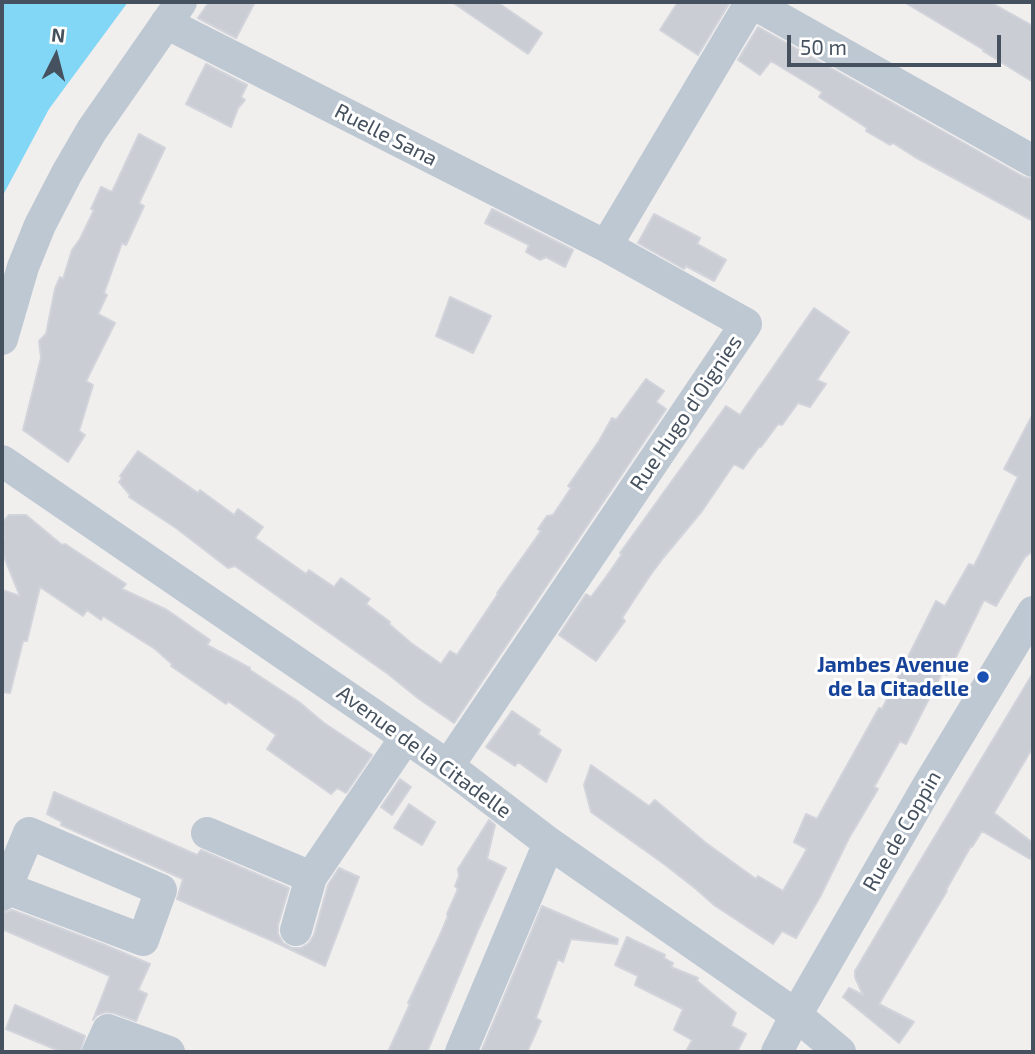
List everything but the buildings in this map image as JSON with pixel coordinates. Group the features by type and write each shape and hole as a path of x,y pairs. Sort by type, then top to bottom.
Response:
{"street":[{"path":"606,246 751,2 1033,161"},
{"path":"2,340 23,267 40,225 67,173 173,13"},
{"name":"Ruelle Sana","path":"173,13 606,246"},
{"name":"Rue Hugo d'Oignies","path":"448,766 746,324 606,246"},
{"name":"Avenue de la Citadelle","path":"2,461 448,766 549,844 796,1015 840,1052"},
{"name":"Rue de Coppin","path":"777,1052 926,789 1033,612"},
{"path":"296,930 312,877 406,737"},
{"path":"29,833 161,890 143,940 4,891 29,833"},
{"path":"208,833 312,877"},
{"path":"461,1052 549,844"},
{"path":"98,1052 108,1030 169,1052"}],"water":[{"path":"2,2 128,2 49,109 2,197"}],"place":[{"name":"Jambes Avenue de la Citadelle","path":"983,677"}]}
